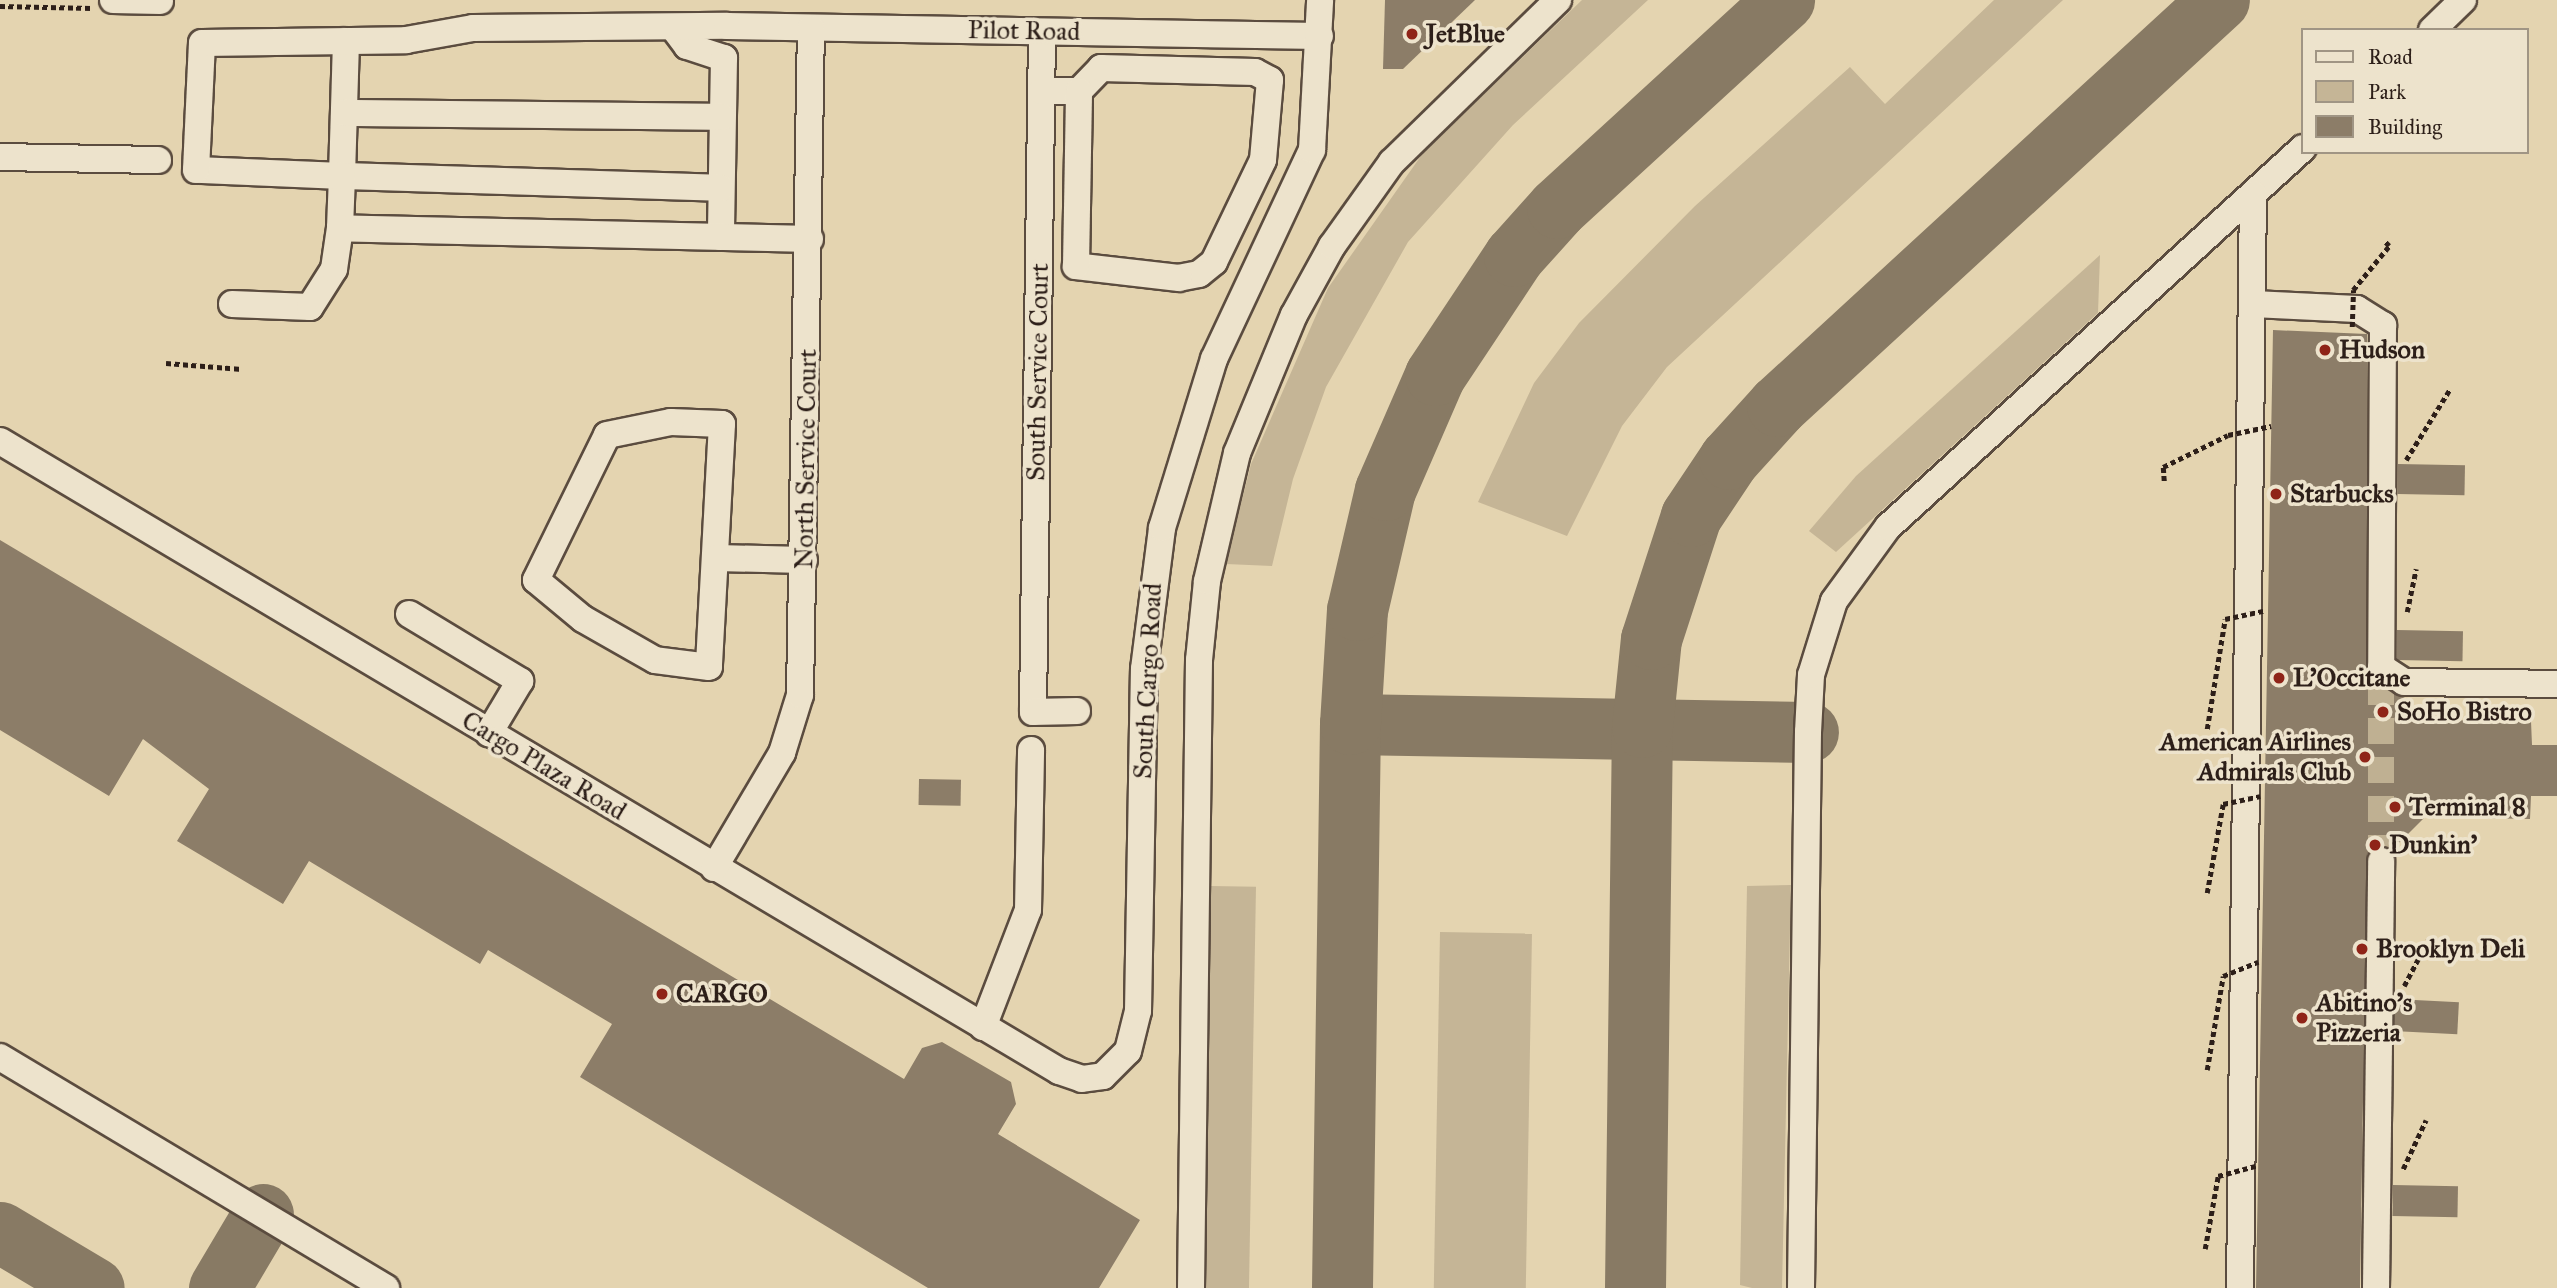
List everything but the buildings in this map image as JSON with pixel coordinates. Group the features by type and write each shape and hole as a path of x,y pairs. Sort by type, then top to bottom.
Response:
{"street":[{"name":"South Cargo Road","path":"1093,1079 1122,1062 1137,1027 1144,658 1162,528 1214,359 1309,159 1320,36 1320,0"},
{"path":"1191,1288 1199,660 1207,581 1237,453 1294,315 1332,246 1392,162 1558,0"},
{"path":"2434,28 2463,0"},
{"path":"110,4 160,1"},
{"name":"Pilot Road","path":"342,176 196,170 202,43 406,40 473,28 675,30 727,26 1320,36"},
{"name":"North Service Court","path":"714,869 782,752 798,709 804,561 811,28"},
{"path":"675,30 687,46 724,58 721,237"},
{"name":"South Service Court","path":"1042,32 1033,712 1077,712"},
{"path":"232,304 310,307 334,269 340,228 345,41"},
{"path":"1042,91 1079,91 1101,68 1255,72 1270,80 1264,160 1214,262 1199,274 1179,278 1076,266 1079,91"},
{"path":"344,113 722,117"},
{"path":"1801,1288 1808,732 1811,675 1824,624 1847,577 1888,527 2302,149"},
{"path":"0,157 158,160"},
{"path":"342,176 721,188"},
{"path":"2240,1288 2253,194"},
{"path":"340,228 810,239"},
{"path":"2253,304 2357,309 2383,325 2381,670 2404,682 2557,684"},
{"path":"671,422 722,424 717,558 709,667 655,660 583,619 536,580 607,435 671,422"},
{"name":"Cargo Plaza Road","path":"0,441 983,1027 1059,1071 1093,1079"},
{"path":"717,558 804,561"},
{"path":"409,614 520,681 489,733"},
{"path":"983,1027 1028,910 1031,750"},
{"path":"2376,1288 2381,861"},
{"path":"0,1058 386,1288"}],"path":[{"path":"0,6 110,4"},
{"path":"2352,327 2353,290 2389,246 2385,242"},
{"path":"166,363 242,369"},
{"path":"2405,464 2451,389"},
{"path":"2164,481 2164,467 2228,435 2271,426"},
{"path":"2405,619 2416,569"},
{"path":"2207,729 2225,620 2263,611"},
{"path":"2207,893 2223,804 2260,796"},
{"path":"2400,992 2428,940"},
{"path":"2207,1070 2223,976 2258,962"},
{"path":"2397,1178 2426,1120"},
{"path":"2204,1249 2218,1176 2256,1166"}],"green space":[{"path":"1582,0 1648,0 1513,125 1408,242 1326,387 1293,479 1272,566 1226,564 1251,464 1328,288 1423,153"},
{"path":"1994,0 2063,0 1667,367 1622,426 1567,536 1478,502 1534,383 1579,323 1695,206 1850,67 1885,104"},
{"path":"2100,255 2098,313 1836,552 1809,531 1856,476"},
{"path":"1791,885 1782,1288 1752,1288 1740,1285 1747,886"},
{"path":"1211,886 1256,887 1249,1288 1204,1288"},
{"path":"1440,932 1532,934 1526,1288 1434,1288"}],"taxiway":[{"path":"1342,1288 1350,724 1357,610 1385,490 1435,375 1514,256 1557,208 1784,0"},
{"path":"1635,1288 1642,727 1651,639 1691,516 1729,459 1777,406 2219,0"},
{"path":"1350,724 1808,732"},
{"path":"219,1288 263,1214"},
{"path":"0,1232 94,1288"}],"tunnel":[{"path":"2381,673 2381,861"}],"place":[{"name":"JetBlue","path":"1412,34"},
{"name":"Hudson","path":"2325,350"},
{"name":"Starbucks","path":"2276,494"},
{"name":"L'Occitane","path":"2279,678"},
{"name":"SoHo Bistro","path":"2383,712"},
{"name":"American Airlines Admirals Club","path":"2365,757"},
{"name":"Terminal 8","path":"2395,807"},
{"name":"Dunkin'","path":"2375,845"},
{"name":"Brooklyn Deli","path":"2362,949"},
{"name":"CARGO","path":"662,994"},
{"name":"Abitino's Pizzeria","path":"2302,1018"}]}
